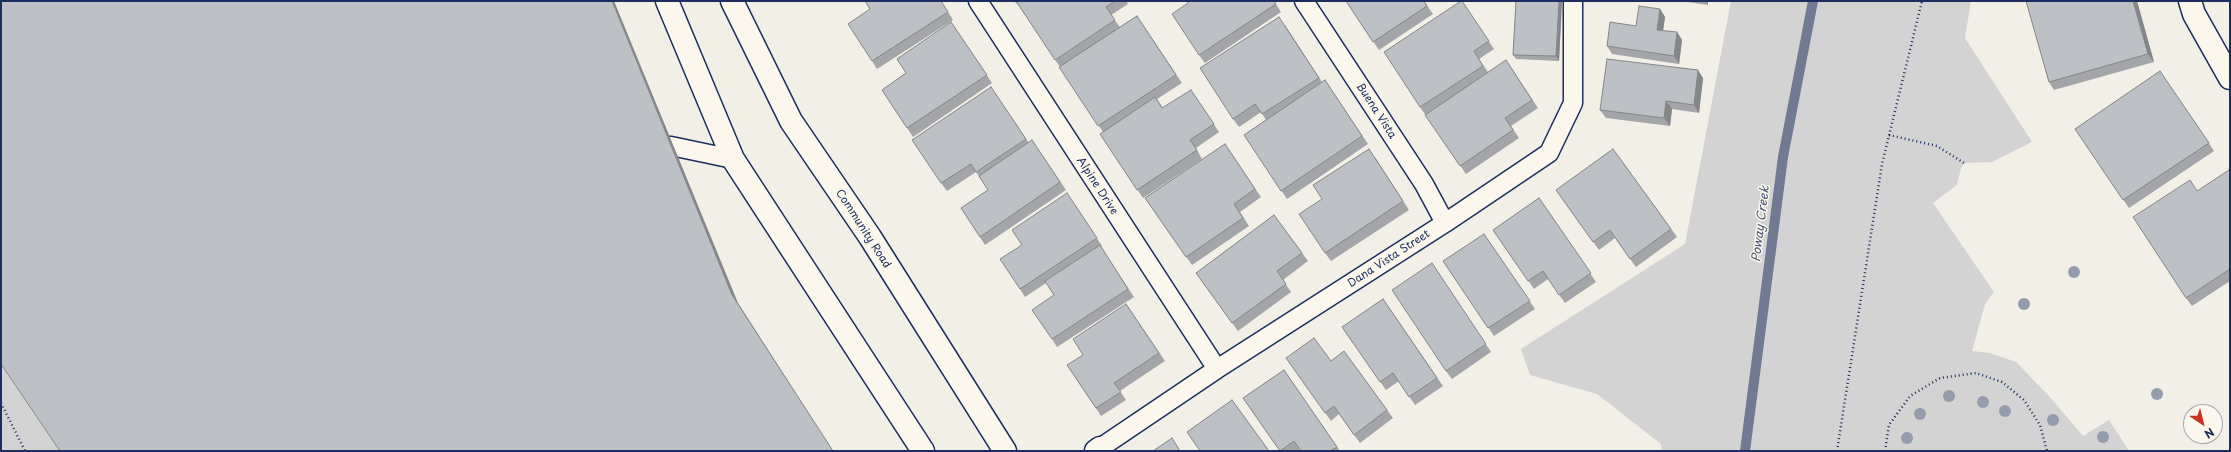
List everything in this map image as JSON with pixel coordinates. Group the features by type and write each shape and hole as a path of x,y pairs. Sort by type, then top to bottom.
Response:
{"main road":[{"path":"666,1 734,159 923,451"},
{"name":"Community Road","path":"732,1 791,122 870,237 1005,451"},
{"path":"2190,1 2194,14 2230,78"}],"lane":[{"name":"Alpine Drive","path":"978,1 1217,369"},
{"name":"Buena Vista","path":"1304,1 1424,184 1445,223"},
{"name":"Dana Vista Street","path":"1098,450 1217,369 1445,223 1549,153 1573,103 1573,1"},
{"path":"634,146 671,146 734,159"}],"path":[{"path":"1837,451 1882,164 1922,1"},
{"path":"1889,135 1937,146 1964,163"},
{"path":"1885,451 1889,425 1910,396 1940,378 1976,373 2002,382 2024,400 2040,425 2047,451"},
{"path":"1,403 25,451"}],"shaded area":[{"path":"1731,1 1971,1 1965,38 2032,142 1992,162 1964,163 1961,168 1957,185 1933,203 1994,292 1985,304 1972,351 1990,353 2016,362 2049,396 2083,436 2109,420 2129,451 1662,451 1661,444 1597,394 1530,375 1521,349 1685,244"},
{"path":"1,364 60,451 1,451"}],"building":[{"path":"1,1 612,1 732,295 833,451 60,451 1,364"},
{"path":"865,1 941,1 948,12 872,61 848,24 870,9"},
{"path":"1016,1 1115,1 1106,7 1115,20 1055,60"},
{"path":"1187,1 1274,1 1276,4 1199,55 1172,14 1188,3"},
{"path":"1346,1 1424,1 1427,6 1373,42"},
{"path":"1461,1 1489,41 1474,51 1483,66 1420,107 1384,52"},
{"path":"1516,1 1559,1 1556,56 1513,55"},
{"path":"2026,1 2133,1 2148,54 2049,82"},
{"path":"1639,6 1660,9 1657,30 1677,32 1674,56 1607,46 1610,22 1636,26"},
{"path":"1137,16 1176,75 1098,126 1059,67"},
{"path":"1279,17 1319,78 1262,114 1255,104 1233,119 1200,68"},
{"path":"951,22 987,75 907,128 882,90 906,73 897,59"},
{"path":"1607,59 1698,70 1694,105 1666,101 1664,118 1600,110"},
{"path":"1506,60 1532,100 1505,118 1513,130 1460,166 1425,115"},
{"path":"2160,71 2209,143 2123,200 2075,129"},
{"path":"1325,80 1362,136 1281,191 1244,135"},
{"path":"991,87 1026,139 976,172 971,164 941,183 912,140"},
{"path":"1191,90 1214,124 1190,140 1197,150 1137,190 1100,134 1155,97 1162,108"},
{"path":"1032,140 1060,182 980,237 961,208 988,190 979,176"},
{"path":"1225,144 1255,189 1234,204 1243,218 1186,257 1145,198"},
{"path":"1369,149 1403,201 1325,253 1299,214 1322,199 1313,185"},
{"path":"1613,149 1671,229 1630,259 1610,230 1593,242 1556,190"},
{"path":"2229,170 2230,269 2186,298 2133,217 2190,180 2197,191"},
{"path":"1067,193 1097,238 1020,289 1000,259 1022,245 1012,230"},
{"path":"1539,198 1591,273 1559,295 1543,271 1528,281 1493,230"},
{"path":"1274,215 1302,253 1277,271 1286,284 1232,323 1196,273"},
{"path":"1484,234 1530,301 1488,328 1443,261"},
{"path":"1100,245 1128,289 1052,339 1032,310 1054,295 1045,281"},
{"path":"1432,263 1486,344 1446,371 1392,290"},
{"path":"1383,299 1437,378 1409,397 1393,373 1380,382 1342,327"},
{"path":"1126,304 1159,353 1114,383 1121,392 1096,408 1067,365 1083,355 1073,339"},
{"path":"1314,338 1331,361 1344,351 1387,410 1354,435 1334,406 1325,413 1286,358"},
{"path":"1284,370 1337,447 1330,451 1301,451 1294,441 1280,451 1243,398"},
{"path":"1232,400 1269,451 1200,451 1187,432"},
{"path":"1172,438 1180,451 1153,451"}],"waterway":[{"name":"Poway Creek","path":"1745,451 1783,157 1813,1"}]}
